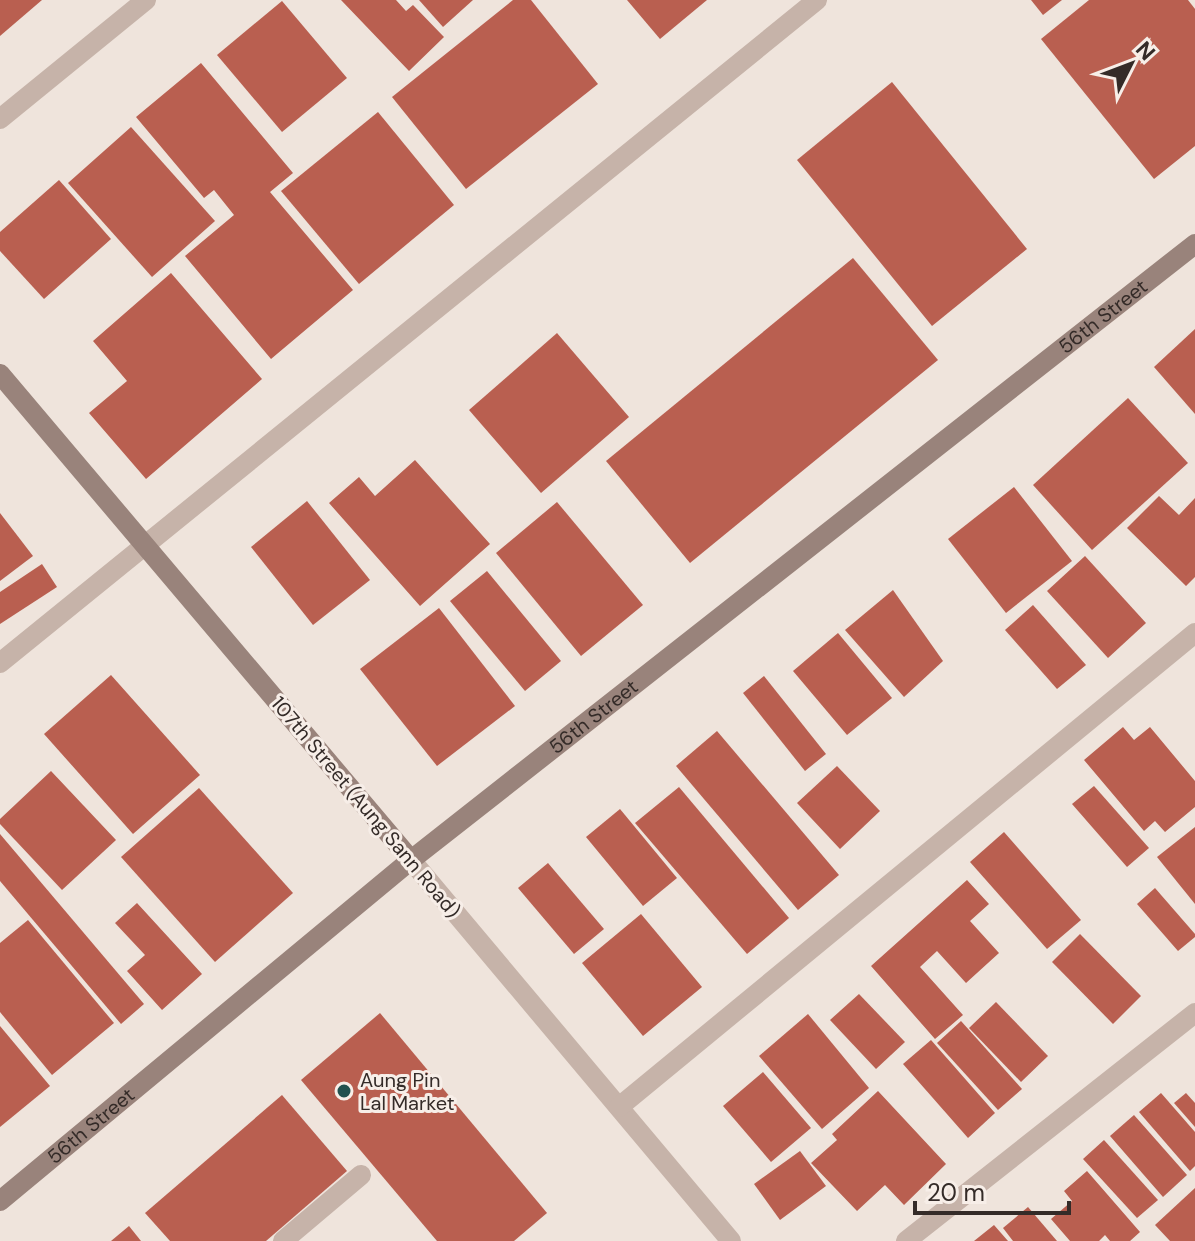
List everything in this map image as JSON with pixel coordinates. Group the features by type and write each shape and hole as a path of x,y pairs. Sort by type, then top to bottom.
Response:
{"street":[{"path":"0,119 146,0"},
{"path":"0,663 817,0"},
{"name":"56th Street","path":"0,1201 411,860 1195,244"},
{"name":"107th Street (Aung Sann Road)","path":"0,374 731,1241"},
{"path":"619,1107 1195,633"},
{"path":"906,1241 1195,1013"},
{"path":"283,1241 361,1175"}],"building":[{"path":"0,0 42,0 0,36"},
{"path":"341,0 396,0 406,11 413,5 444,37 409,71"},
{"path":"419,0 473,0 443,27"},
{"path":"513,0 531,0 598,84 466,189 392,97"},
{"path":"627,0 707,0 660,39"},
{"path":"1031,0 1062,0 1043,15"},
{"path":"1089,0 1188,0 1195,9 1195,146 1154,179 1041,39"},
{"path":"282,1 347,78 282,132 217,55"},
{"path":"201,63 293,173 270,192 353,290 271,359 185,256 234,215 214,190 204,198 136,117"},
{"path":"892,82 1027,249 932,326 797,160"},
{"path":"378,112 454,205 359,284 281,191"},
{"path":"131,127 215,221 152,277 68,183"},
{"path":"59,180 111,239 44,299 0,251 0,232"},
{"path":"853,258 938,360 690,563 606,461"},
{"path":"171,273 262,379 146,479 89,413 127,381 93,341"},
{"path":"1195,329 1195,414 1154,367"},
{"path":"557,333 629,417 541,493 469,410"},
{"path":"1128,398 1188,463 1092,550 1033,485"},
{"path":"415,460 490,544 420,606 329,503 359,477 375,496"},
{"path":"1014,487 1072,561 1006,613 948,539"},
{"path":"1159,496 1179,515 1195,498 1195,577 1186,586 1127,528"},
{"path":"307,501 370,580 313,625 251,547"},
{"path":"557,502 643,605 581,656 496,553"},
{"path":"0,513 33,556 0,581"},
{"path":"1085,556 1146,623 1108,658 1047,591"},
{"path":"42,564 57,587 0,624 0,592"},
{"path":"487,571 561,661 525,691 450,601"},
{"path":"893,590 943,661 904,697 845,630"},
{"path":"1033,605 1086,665 1057,689 1005,630"},
{"path":"439,608 515,706 437,766 360,669"},
{"path":"838,633 892,698 847,735 793,671"},
{"path":"111,675 200,775 133,834 44,734"},
{"path":"764,676 826,754 805,771 743,693"},
{"path":"1123,727 1134,740 1150,727 1195,781 1195,807 1165,832 1155,821 1144,831 1084,760"},
{"path":"717,731 839,875 798,910 676,766"},
{"path":"837,766 880,811 840,849 797,803"},
{"path":"51,771 116,840 62,890 0,824 0,819"},
{"path":"1094,786 1149,848 1127,867 1072,804"},
{"path":"679,787 789,918 747,954 635,823"},
{"path":"199,788 293,893 215,962 121,857"},
{"path":"620,809 677,878 643,906 586,837"},
{"path":"1195,827 1195,904 1157,857"},
{"path":"1004,832 1081,920 1047,949 970,862"},
{"path":"0,834 144,1004 121,1024 0,881"},
{"path":"548,863 604,929 574,954 518,888"},
{"path":"967,880 989,904 970,921 999,953 966,983 937,951 920,967 963,1015 935,1039 871,966"},
{"path":"1155,888 1195,934 1178,951 1137,904"},
{"path":"137,903 202,974 162,1010 127,971 145,955 115,923"},
{"path":"641,914 702,987 643,1036 582,963"},
{"path":"28,920 114,1023 52,1075 0,1012 0,943"},
{"path":"1080,934 1141,996 1113,1024 1052,962"},
{"path":"859,994 905,1042 876,1069 830,1020"},
{"path":"996,1002 1048,1056 1021,1082 969,1028"},
{"path":"380,1013 547,1213 514,1241 437,1241 301,1080"},
{"path":"808,1014 869,1088 822,1129 759,1056"},
{"path":"961,1021 1022,1089 998,1110 937,1043"},
{"path":"0,1026 50,1086 0,1127"},
{"path":"931,1040 995,1113 968,1138 903,1064"},
{"path":"763,1072 811,1128 771,1162 723,1106"},
{"path":"878,1091 946,1164 904,1205 885,1185 857,1211 811,1163 837,1140 832,1134"},
{"path":"1161,1093 1195,1132 1195,1166 1190,1171 1139,1112"},
{"path":"1186,1093 1195,1103 1195,1127 1174,1103"},
{"path":"282,1095 347,1171 266,1241 170,1241 145,1213"},
{"path":"1134,1115 1187,1175 1163,1197 1110,1136"},
{"path":"1104,1140 1158,1200 1137,1218 1083,1159"},
{"path":"800,1151 826,1186 780,1220 754,1184"},
{"path":"1087,1171 1140,1232 1130,1241 1110,1241 1105,1235 1099,1241 1070,1241 1051,1219 1072,1201 1064,1191"},
{"path":"1195,1188 1195,1241 1170,1241 1155,1225"},
{"path":"1028,1207 1057,1241 1013,1241 1003,1228"},
{"path":"994,1225 1008,1241 974,1241"},
{"path":"129,1226 141,1241 111,1241"}],"place":[{"name":"Aung Pin Lal Market","path":"344,1091"}]}
